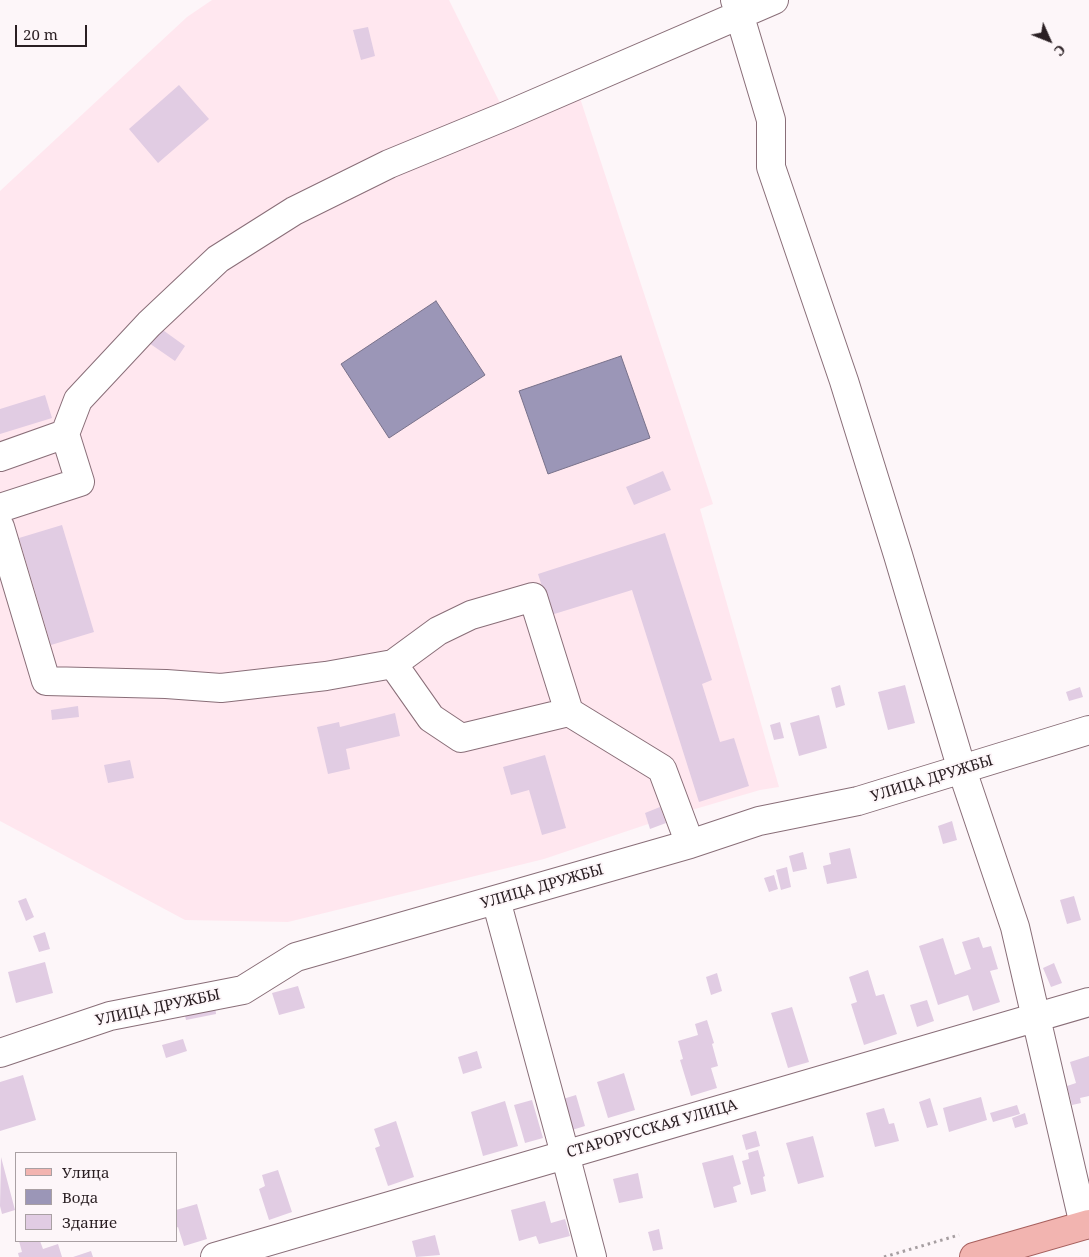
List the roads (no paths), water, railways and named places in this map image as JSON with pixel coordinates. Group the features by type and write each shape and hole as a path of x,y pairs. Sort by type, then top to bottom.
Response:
{"main road":[{"path":"974,1257 1087,1224"}],"street":[{"path":"0,508 80,482 65,434 78,400 149,324 218,259 294,211 389,164 508,115 737,7 774,0"},
{"path":"737,7 771,120 771,167 844,381 962,770 1016,927 1087,1224"},
{"path":"0,457 65,434"},
{"path":"0,527 46,680 221,688 326,676 393,664 438,631 471,615 533,598 569,712 662,769 690,844"},
{"path":"393,664 431,718 462,738 569,712"},
{"name":"УЛИЦА ДРУЖБЫ","path":"0,1053 110,1016 243,990 296,957 690,844 759,821 858,801 1089,730"},
{"path":"496,900 566,1154 592,1257"},
{"name":"СТАРОРУССКАЯ УЛИЦА","path":"215,1257 1089,1002"}],"water":[{"path":"436,301 485,375 389,438 341,364"},
{"path":"621,356 650,438 548,474 519,391"}]}
